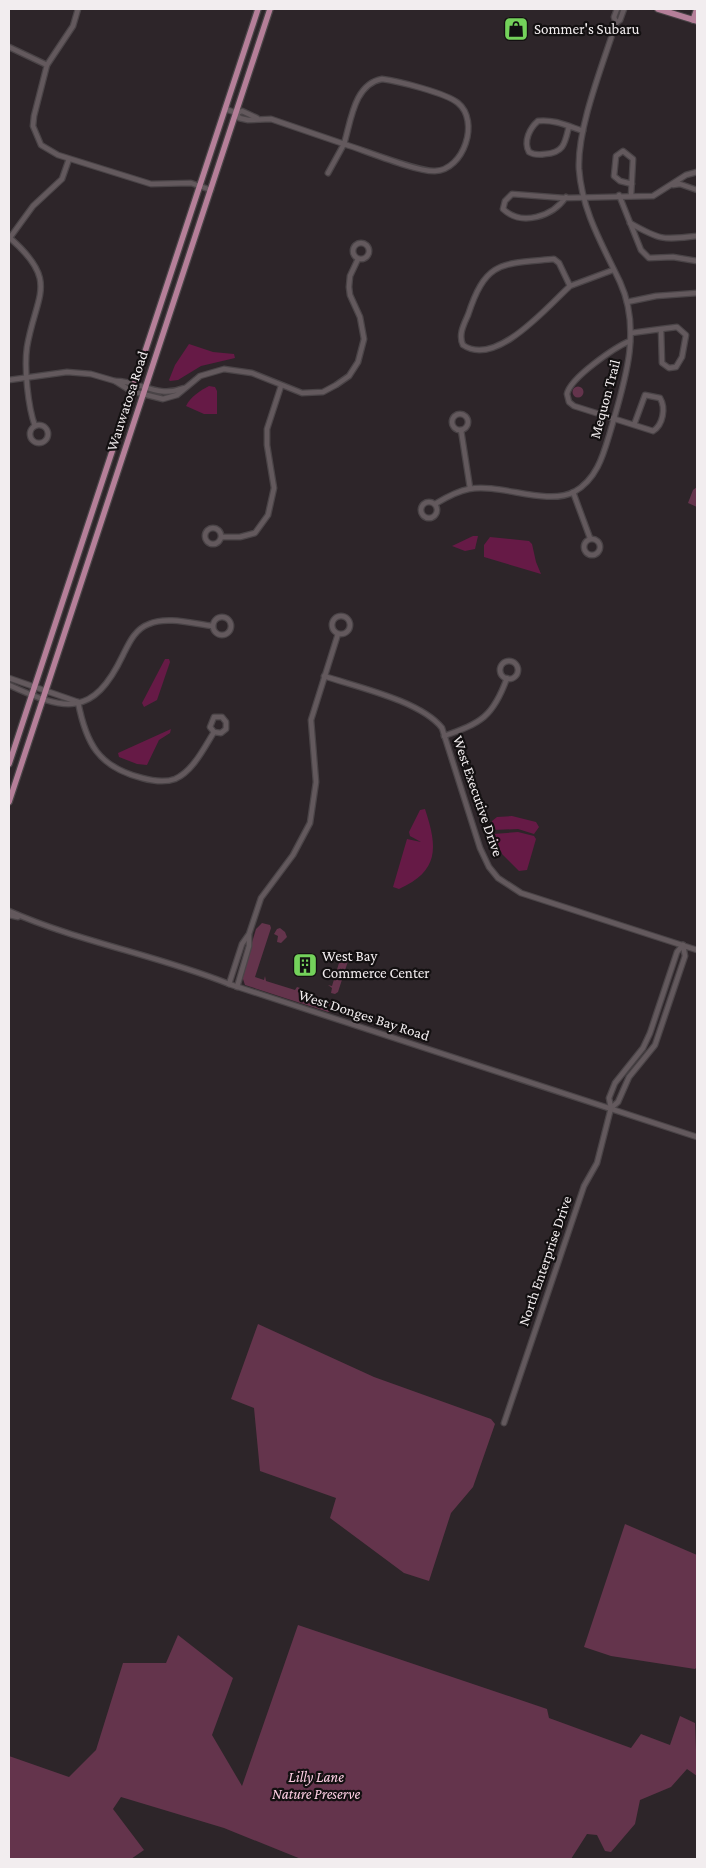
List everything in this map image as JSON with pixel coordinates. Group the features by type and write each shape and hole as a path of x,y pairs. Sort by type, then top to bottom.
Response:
{"main road":[{"name":"Wauwatosa Road","path":"9,764 258,9"},
{"name":"Wauwatosa Road","path":"9,802 270,9"},
{"path":"658,9 695,20 697,9"}],"street":[{"path":"78,9 73,26 48,65 34,116 33,126 41,145 50,152 152,184 191,183 211,190"},
{"name":"Mequon Trail","path":"573,492 590,479 597,470 627,375 631,333 627,302 592,227 583,196 579,155 583,131 616,23 617,9"},
{"name":"Mequon Trail","path":"616,23 620,20 624,9"},
{"path":"9,47 48,65"},
{"path":"226,109 237,113 240,118 248,120 257,118 271,119 344,144 424,170 444,170 457,160 468,131 466,113 458,103 447,97 394,80 382,79 372,81 360,94 344,144 328,173"},
{"path":"568,126 563,148 560,151 542,155 529,152 527,148 529,133 538,121 547,120 568,126 583,131"},
{"path":"631,196 632,184 634,159 623,151 616,156 614,176 620,181 632,184"},
{"path":"35,426 31,414 26,350 42,292 40,278 35,267 22,248 9,238 33,206 62,179 68,158"},
{"path":"566,197 558,209 527,218 515,216 503,209 505,202 512,194 566,197 653,196 686,175 697,172"},
{"path":"672,185 680,184 697,190"},
{"path":"619,196 641,250 649,258 673,257 697,260"},
{"path":"630,223 645,232 666,240 697,236"},
{"path":"115,381 132,391 168,398 177,395 184,388 206,374 232,369 257,374 281,386 302,393 323,392 349,376 358,362 364,339 348,287 350,276 358,258"},
{"path":"570,286 559,263 554,259 502,266 487,275 476,290 461,334 462,345 476,349 490,348 508,342 570,286 613,270"},
{"path":"627,302 656,296 697,294"},
{"path":"631,333 661,329 677,327 686,335 682,357 676,367 669,368 662,363 661,329"},
{"path":"630,341 617,346 572,384 567,394 574,406 653,431 657,429 664,407 660,398 645,395 634,424"},
{"path":"9,380 67,372 91,374 163,393 184,388"},
{"path":"222,537 240,537 255,533 268,515 274,488 267,445 267,429 281,386"},
{"path":"35,426 41,426 48,431 48,437 44,442 36,443 32,439 31,431 35,426"},
{"path":"461,430 470,488"},
{"path":"435,504 470,488 551,496 573,492 590,538"},
{"path":"336,617 345,617 350,624 349,630 338,634 332,628 332,622 336,617"},
{"path":"9,685 43,699 64,705 78,702 94,696 106,686 129,642 144,626 159,621 169,621 213,626"},
{"path":"229,984 242,944 249,934 261,898 303,840 312,815 316,782 311,720 338,634"},
{"path":"506,662 512,662 516,665 518,671 515,676 506,678 501,673 500,668 506,662"},
{"name":"West Executive Drive","path":"324,676 421,709 435,719 444,736 480,848 489,867 498,878 521,893 697,950"},
{"path":"9,678 78,702"},
{"path":"444,736 476,724 492,710 501,694 506,678"},
{"path":"78,702 86,735 92,747 101,758 121,772 150,781 163,782 176,778 185,772 192,766 214,732"},
{"name":"West Donges Bay Road","path":"9,910 22,917"},
{"name":"West Donges Bay Road","path":"9,915 22,917 206,975 236,987 697,1137"},
{"path":"236,987 250,946 249,934"},
{"name":"North Enterprise Drive","path":"504,1423 584,1186 597,1163 611,1108 609,1098 615,1084 643,1048 677,952 683,945"},
{"name":"North Enterprise Drive","path":"611,1108 618,1102 629,1077 655,1045 685,956 683,945"}],"green space":[{"path":"578,386 584,392 578,398 572,392"},
{"path":"697,487 697,507 688,503 693,490"},
{"path":"262,923 270,925 271,928 255,977 264,980 265,976 266,981 295,990 297,987 300,988 299,991 331,1002 334,1000 331,1011 328,1012 245,985 242,976 256,929"},
{"path":"280,928 287,937 281,943 277,942 278,936 274,934"},
{"path":"346,953 349,958 338,992 335,994 331,993 332,988 328,985 332,986 339,963 343,961 343,955"},
{"path":"258,1324 374,1377 491,1419 495,1424 473,1487 451,1513 429,1581 404,1573 330,1518 336,1498 260,1471 254,1408 231,1399"},
{"path":"625,1524 697,1555 697,1667 695,1669 611,1656 584,1647"},
{"name":"Lilly Lane Nature Preserve","path":"298,1625 547,1709 549,1718 631,1748 641,1734 670,1745 680,1716 695,1723 697,1776 687,1769 671,1787 640,1800 635,1824 611,1852 605,1851 597,1835 587,1834 571,1859 301,1859 224,1828 121,1797 113,1809 144,1850 131,1859 9,1859 9,1756 69,1777 96,1750 123,1663 166,1663 178,1635 233,1678 212,1735 242,1786"}],"shaded area":[{"path":"189,344 213,352 234,354 235,358 201,366 178,380 170,381 175,365"},
{"path":"209,386 215,387 217,391 217,414 204,414 186,406 193,397"},
{"path":"473,536 478,536 475,549 465,551 452,546"},
{"path":"490,537 529,541 532,544 541,574 484,557 484,545"},
{"path":"165,659 169,659 170,662 157,700 144,707 142,703"},
{"path":"171,729 170,733 159,740 147,765 137,764 119,757 118,753"},
{"path":"425,809 432,835 432,857 422,874 412,882 399,889 393,887 407,839 421,842 410,836 409,832 420,810"},
{"path":"512,816 536,822 539,827 534,834 518,829 493,830 492,821 497,817"},
{"path":"518,832 534,836 536,839 527,870 519,871 502,854 493,834"}],"place":[{"name":"Sommer's Subaru","path":"516,29"},
{"name":"West Bay Commerce Center","path":"305,965"}]}
